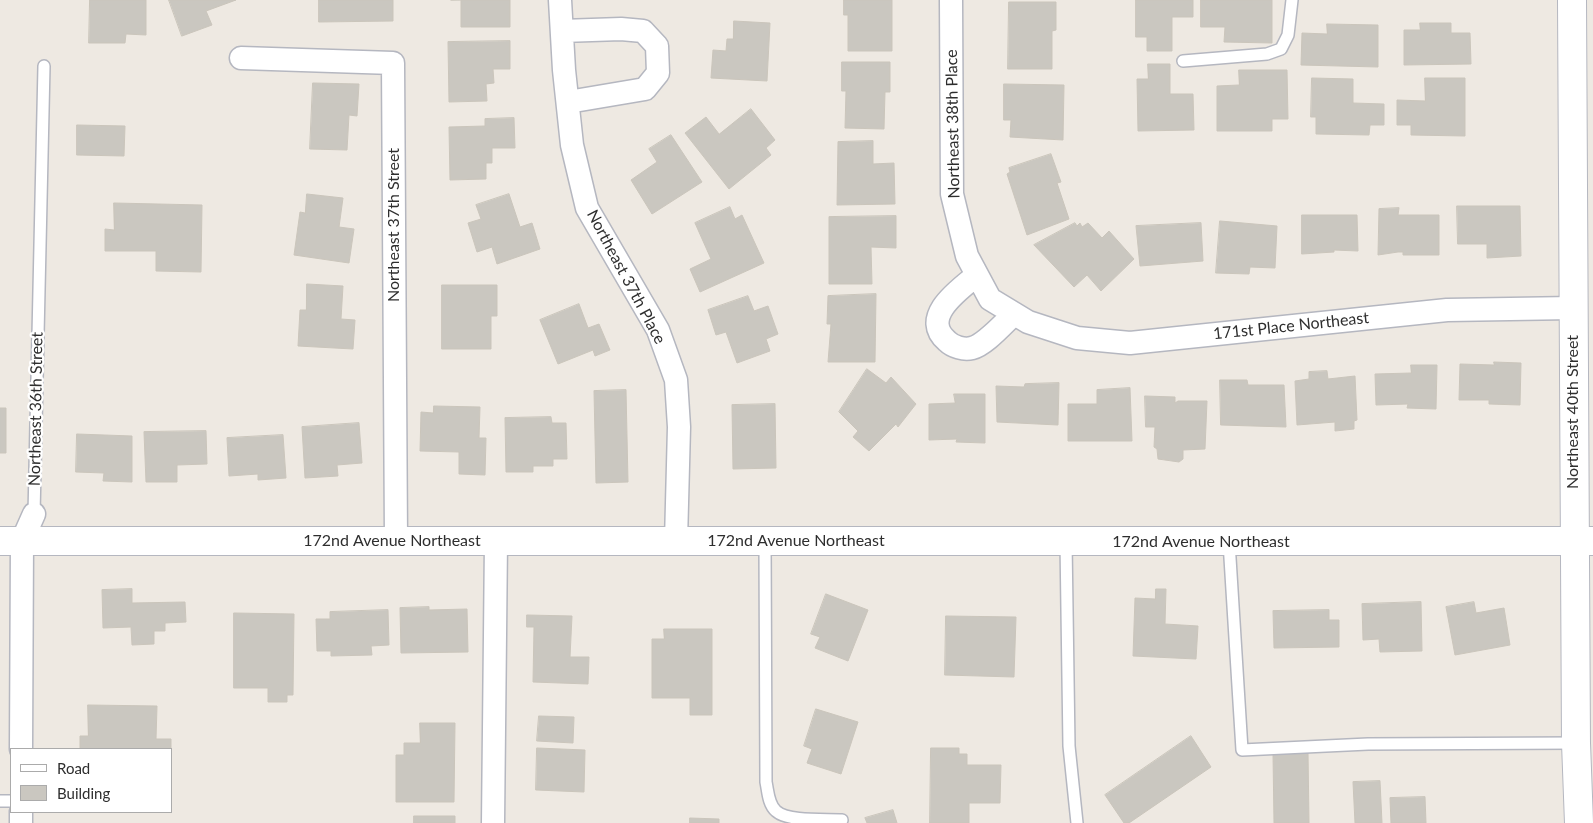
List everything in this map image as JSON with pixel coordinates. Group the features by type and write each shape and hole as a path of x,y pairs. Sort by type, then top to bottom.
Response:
{"street":[{"name":"Northeast 37th Place","path":"560,0 572,145 587,208 658,330 676,380 679,428 676,541"},
{"name":"Northeast 38th Place","path":"952,0 952,194 967,256 990,299"},
{"name":"Northeast 40th Street","path":"1572,0 1573,308 1584,541 1576,743 1579,823"},
{"path":"562,30 622,29 643,31 657,46 658,73 645,89 568,102"},
{"name":"Northeast 37th Street","path":"241,58 393,63 396,540"},
{"path":"977,275 943,304 939,312 939,330 946,340 956,347 972,348 980,345 1014,314"},
{"name":"171st Place Northeast","path":"990,299 1028,322 1077,338 1130,343 1446,310 1573,308"},
{"name":"Northeast 36th Street","path":"22,748 11,541 34,514"},
{"name":"172nd Avenue Northeast","path":"11,541 1584,541"},
{"path":"493,823 496,541"}],"lane":[{"path":"1183,61 1267,54 1281,49 1288,35 1292,0"},
{"name":"Northeast 36th Street","path":"34,514 44,66"},
{"path":"765,541 766,782 769,800 776,811 789,817 842,820"},
{"path":"1066,542 1069,746 1077,823"},
{"path":"1229,542 1242,750 1368,744 1576,743"}],"building":[{"path":"90,0 146,0 146,35 126,34 125,43 89,43"},
{"path":"169,0 236,0 206,11 212,25 182,36"},
{"path":"319,0 393,0 393,21 319,22"},
{"path":"461,0 510,0 510,27 461,27"},
{"path":"844,0 892,0 892,51 848,51 848,15 844,15"},
{"path":"1136,0 1193,0 1193,17 1172,17 1172,51 1147,51 1147,37 1136,37"},
{"path":"1201,0 1272,0 1272,43 1224,42 1225,27 1201,27"},
{"path":"1009,2 1056,2 1056,30 1052,31 1052,69 1008,69"},
{"path":"734,21 770,23 767,81 711,78 713,50 726,51 727,39 733,39"},
{"path":"1420,23 1451,23 1451,33 1470,33 1471,64 1404,65 1404,30 1420,30"},
{"path":"1327,24 1378,25 1378,67 1301,65 1302,33 1327,34"},
{"path":"510,41 510,69 493,69 494,83 486,84 487,101 449,102 448,42"},
{"path":"842,62 890,62 890,92 885,92 884,129 845,128 846,91 842,91"},
{"path":"1148,64 1170,64 1170,94 1193,94 1194,130 1138,131 1137,79 1148,79"},
{"path":"1239,70 1287,70 1288,119 1272,119 1272,131 1217,131 1217,86 1239,85"},
{"path":"1312,78 1353,79 1353,103 1384,104 1384,125 1370,125 1369,135 1316,134 1316,117 1311,117"},
{"path":"1425,78 1465,78 1465,136 1411,135 1411,125 1397,125 1397,100 1425,101"},
{"path":"313,83 359,84 357,116 349,115 347,150 310,149"},
{"path":"1004,84 1064,85 1063,140 1010,137 1011,120 1004,120"},
{"path":"751,109 775,140 766,148 771,155 729,189 685,133 706,117 719,134"},
{"path":"514,118 515,148 492,148 492,163 486,163 486,179 450,180 449,127 485,126 485,119"},
{"path":"77,125 125,126 124,156 77,155"},
{"path":"671,135 702,182 652,214 631,180 657,162 649,149"},
{"path":"873,141 873,164 894,163 895,204 837,205 838,142"},
{"path":"1051,154 1061,182 1057,183 1069,219 1027,235 1007,174 1010,172 1009,168"},
{"path":"307,194 343,198 339,227 354,229 349,263 294,255 300,212 305,213"},
{"path":"509,194 520,227 532,223 540,249 497,264 492,247 477,252 468,223 481,219 476,205"},
{"path":"114,203 202,205 201,272 156,271 156,251 105,251 105,229 114,230"},
{"path":"1457,206 1520,206 1521,256 1487,258 1487,244 1458,244"},
{"path":"730,207 735,219 742,215 764,263 700,292 690,269 711,259 695,223"},
{"path":"1399,208 1398,215 1439,215 1439,255 1403,255 1403,252 1398,252 1378,255 1379,209"},
{"path":"1302,215 1357,215 1358,251 1334,250 1334,252 1302,254"},
{"path":"896,216 896,248 871,247 872,284 829,284 829,217"},
{"path":"1220,221 1277,226 1275,268 1250,267 1249,274 1216,273"},
{"path":"1075,223 1077,226 1080,223 1082,227 1088,223 1102,238 1109,231 1134,259 1101,291 1087,275 1074,287 1034,245"},
{"path":"1201,223 1203,261 1140,266 1136,226"},
{"path":"307,284 343,286 341,319 355,320 353,349 298,346 300,310 306,310"},
{"path":"442,285 497,285 497,316 491,316 491,349 442,349"},
{"path":"876,294 875,362 828,362 831,324 827,324 828,296"},
{"path":"748,296 754,311 768,306 778,334 766,339 770,351 737,363 726,332 716,335 708,310"},
{"path":"579,304 588,328 599,324 610,350 595,356 593,350 558,364 540,320"},
{"path":"1494,362 1521,363 1520,405 1489,404 1489,400 1459,400 1460,364 1494,365"},
{"path":"1411,365 1437,365 1436,409 1407,408 1408,404 1376,405 1375,374 1411,373"},
{"path":"867,369 886,383 891,377 916,404 898,427 896,424 869,451 853,437 858,431 839,412"},
{"path":"1327,371 1328,379 1355,376 1357,420 1354,421 1354,429 1335,431 1335,422 1297,425 1295,381 1309,379 1309,372"},
{"path":"1220,380 1247,380 1248,385 1284,385 1286,427 1221,425"},
{"path":"1059,383 1058,425 997,422 996,386 1024,387 1025,384"},
{"path":"1130,388 1132,441 1068,441 1068,404 1097,404 1097,390"},
{"path":"626,390 628,482 596,483 594,391"},
{"path":"954,394 985,394 985,443 956,442 957,439 929,440 929,404 955,403"},
{"path":"1145,396 1175,397 1175,403 1178,401 1207,401 1205,449 1183,450 1183,459 1179,462 1158,459 1157,449 1154,447 1155,427 1146,427"},
{"path":"775,404 776,468 733,469 732,405"},
{"path":"434,406 480,407 479,438 486,438 485,475 459,474 459,452 420,451 421,412 433,413"},
{"path":"0,408 6,408 6,453 0,453"},
{"path":"551,417 552,423 566,423 567,459 553,459 553,466 533,466 533,472 506,472 505,418"},
{"path":"359,423 362,463 337,465 338,476 305,478 302,427"},
{"path":"206,431 207,464 177,465 177,482 146,482 144,432"},
{"path":"77,434 132,436 132,482 103,481 104,473 76,472"},
{"path":"283,435 286,478 258,480 258,474 229,476 227,438"},
{"path":"132,589 132,603 185,602 186,622 165,623 165,631 154,631 154,644 132,645 131,627 103,628 102,590"},
{"path":"1156,589 1166,589 1165,624 1198,626 1196,659 1133,656 1135,598 1155,599"},
{"path":"826,594 868,610 848,661 815,648 820,637 811,634"},
{"path":"1421,602 1422,651 1380,652 1379,639 1363,640 1362,604"},
{"path":"1474,602 1476,613 1504,608 1510,645 1455,655 1446,607"},
{"path":"429,607 429,610 467,609 468,652 401,653 400,608"},
{"path":"388,610 389,645 371,646 372,655 331,656 331,651 317,651 316,619 330,619 330,612"},
{"path":"1329,610 1329,620 1339,620 1339,647 1274,648 1273,611"},
{"path":"234,613 294,614 293,695 287,695 287,702 268,702 268,688 234,688"},
{"path":"527,615 572,616 570,657 589,657 588,684 533,682 534,627 527,627"},
{"path":"946,616 1016,617 1014,677 945,675"},
{"path":"664,629 712,629 712,715 690,715 690,698 652,698 652,639 664,639"},
{"path":"88,705 157,706 156,739 171,739 171,748 80,748 80,736 88,736"},
{"path":"816,709 858,722 841,774 807,763 812,749 804,746"},
{"path":"539,716 574,717 573,743 537,741"},
{"path":"420,723 455,723 454,802 396,802 396,755 404,755 404,743 420,743"},
{"path":"1191,736 1211,767 1129,823 1124,823 1105,795"},
{"path":"537,748 585,750 584,792 536,790"},
{"path":"931,748 959,748 959,754 967,754 967,765 1001,765 1000,803 969,803 969,823 930,823"},
{"path":"1308,752 1309,823 1274,823 1273,753"},
{"path":"1380,781 1382,823 1355,823 1353,782"},
{"path":"1425,797 1426,823 1391,823 1390,798"},
{"path":"893,810 897,823 867,823 865,818"},
{"path":"414,816 455,816 455,823 414,823"},
{"path":"690,818 719,819 719,823 690,823"}]}
